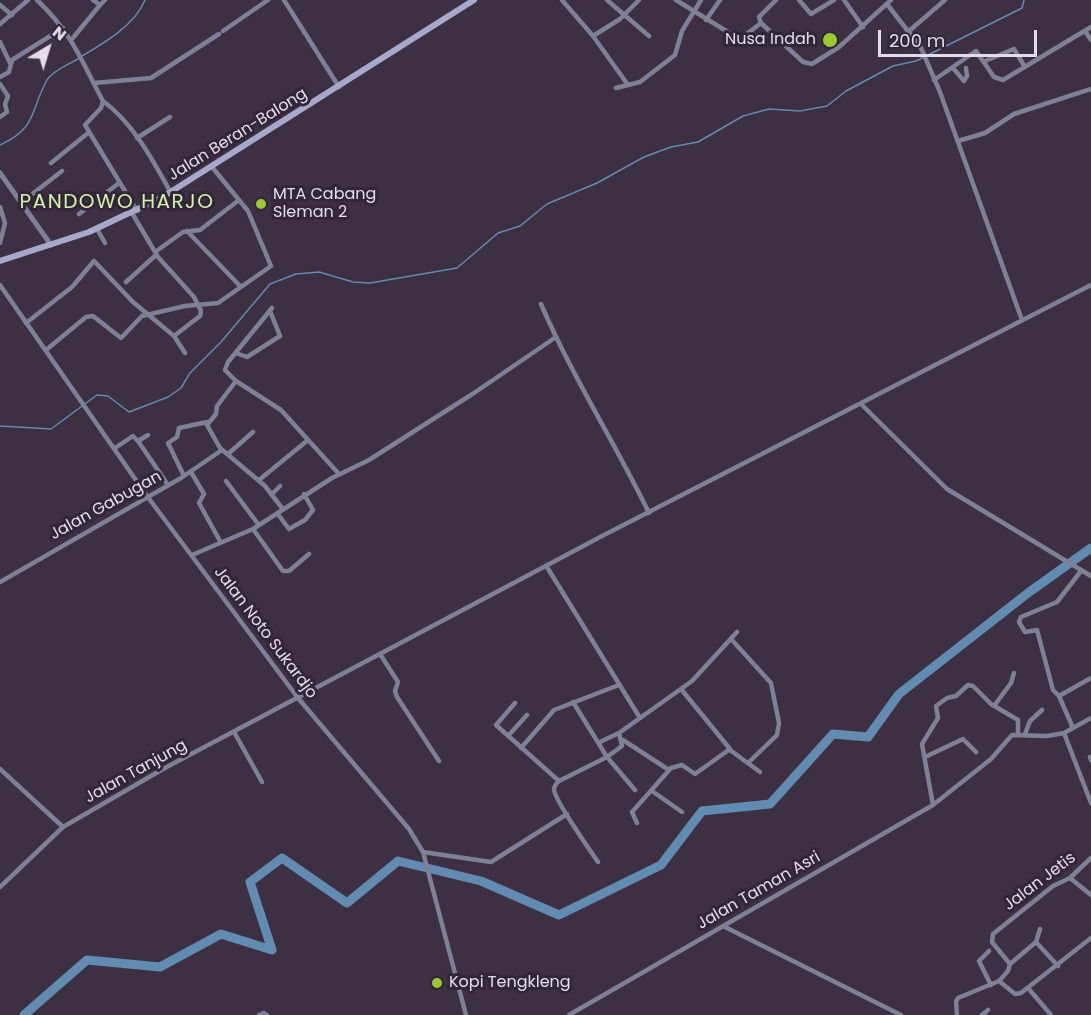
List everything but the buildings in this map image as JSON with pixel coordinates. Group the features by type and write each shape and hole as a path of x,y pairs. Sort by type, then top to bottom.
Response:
{"main road":[{"name":"Jalan Beran-Balong","path":"0,261 97,229 171,193 474,0"}],"street":[{"path":"0,24 28,0"},
{"path":"37,0 72,39 103,101 119,114 171,193"},
{"path":"93,0 100,5"},
{"path":"72,39 105,0"},
{"path":"94,83 151,78 268,0"},
{"path":"284,0 339,87"},
{"path":"562,0 593,36 628,85"},
{"path":"607,0 649,36"},
{"path":"593,36 624,15 639,0"},
{"path":"676,0 692,12 736,37 744,36 761,23"},
{"path":"616,88 640,81 675,55 681,33 701,0"},
{"path":"706,20 720,0"},
{"path":"776,0 759,17 761,23 803,62 812,64 863,27 889,2 921,48 958,141 1022,320"},
{"path":"799,0 811,14 834,0"},
{"path":"844,0 863,27"},
{"path":"909,31 945,0"},
{"path":"0,5 12,15"},
{"path":"934,80 974,51 985,62 994,77 1000,80 1091,27"},
{"path":"10,63 63,28"},
{"path":"1085,31 1091,40"},
{"path":"0,42 10,63 9,72 0,77"},
{"path":"985,62 1014,49 1025,67"},
{"path":"953,68 964,81 967,76 966,68"},
{"path":"0,84 8,96 5,104 7,112 0,117"},
{"path":"958,141 986,133 1014,114 1091,89"},
{"path":"103,101 101,108 86,121 88,133 119,183 156,253 200,306 200,316 174,336"},
{"path":"136,138 170,117"},
{"path":"51,163 88,133"},
{"path":"46,350 86,317 93,316 121,338 140,318 185,306 218,303 255,275 269,268 272,263 253,219 212,167"},
{"path":"22,202 62,171"},
{"path":"0,173 51,245"},
{"path":"78,214 119,183"},
{"path":"126,282 156,253 187,231 200,230 239,200"},
{"path":"0,207 5,223 0,243"},
{"path":"97,229 105,243"},
{"path":"187,231 241,287"},
{"path":"26,323 72,287 94,261 147,315 174,336 185,353"},
{"name":"Jalan Noto Sukardjo","path":"0,285 90,410 147,496 298,698 409,829 423,852 466,1015"},
{"name":"Jalan Tanjung","path":"0,887 63,827 163,769 649,513 1091,285"},
{"path":"541,304 556,337 615,443 649,513"},
{"path":"236,353 247,357 280,336 271,310 224,367 227,374 236,381 281,411 339,474"},
{"path":"192,555 220,541 253,529 304,494 369,460 556,337"},
{"path":"184,476 168,443 177,437 179,428 207,422 215,415 215,409 236,381"},
{"path":"861,404 947,489 1091,576"},
{"path":"207,422 222,450 259,480 282,508"},
{"path":"228,454 253,432"},
{"path":"138,441 148,435"},
{"path":"115,448 133,436 168,485"},
{"path":"259,480 309,440"},
{"name":"Jalan Gabugan","path":"0,582 191,472 222,450"},
{"path":"191,472 204,494 199,503 220,541"},
{"path":"226,482 258,524"},
{"path":"272,494 280,486"},
{"path":"278,513 289,529 305,520 313,510 304,494"},
{"path":"253,529 284,571 288,571 309,554"},
{"path":"547,567 640,718"},
{"path":"1073,728 1048,676 1037,630 1025,632 1019,620 1058,602 1081,571"},
{"path":"600,742 619,733 681,689 706,668 737,632"},
{"path":"730,639 771,683 779,723 777,735 748,764"},
{"path":"380,654 398,682 395,691 397,697 439,761"},
{"path":"994,706 1011,683 1014,673"},
{"path":"1059,696 1091,678"},
{"path":"521,748 549,714 573,702 598,695 619,685"},
{"path":"933,805 922,741 938,718 936,706 939,702 956,696 970,685 994,706 1018,720 1018,734 1040,736 1064,733 1091,719"},
{"path":"681,689 730,750 760,772"},
{"path":"573,702 600,742 607,757 635,790"},
{"path":"515,703 495,724 559,781"},
{"path":"1025,734 1030,721 1042,710"},
{"path":"508,736 527,715"},
{"path":"234,732 262,782"},
{"path":"619,733 623,740 669,770"},
{"path":"1064,733 1091,803"},
{"name":"Jalan Taman Asri","path":"569,1015 933,805 991,759 1005,740 1018,734"},
{"path":"925,757 965,739 976,752"},
{"path":"598,862 554,789 559,781 607,757 622,746 623,740"},
{"path":"637,823 632,812 669,770 681,765 695,774 730,750"},
{"path":"0,769 63,827"},
{"path":"1084,782 1091,777"},
{"path":"652,792 682,812"},
{"path":"423,852 491,862 567,814"},
{"name":"Jalan Jetis","path":"1010,964 994,946 992,936 1053,886 1070,878 1091,858"},
{"path":"1070,878 1091,895"},
{"path":"723,926 901,1015"},
{"path":"957,1015 956,1002 958,999 999,981 1008,971 1010,964 1036,942 1040,929"},
{"path":"999,981 1015,994 1028,988 1091,938"},
{"path":"1036,942 1058,966"},
{"path":"989,951 979,961 991,985"},
{"path":"1028,988 1051,1015"},
{"path":"982,1015 988,1010"},
{"path":"259,1015 264,1012 267,1015"}],"waterway":[{"path":"82,56 126,25 145,0"},
{"path":"0,426 51,429 97,395 108,396 129,412 168,397 181,388 190,373 221,342 270,284 296,274 319,272 353,282 370,283 457,268 498,233 520,226 547,204 597,183 644,157 671,147 698,142 743,116 769,109 800,111 827,106 846,91 893,66 916,61 1022,8 1024,0"},
{"path":"0,145 12,139 27,125 49,77 78,59"},
{"path":"24,1015 87,960 160,967 221,934 272,950 250,882 282,858 347,903 398,861 481,881 559,915 661,865 702,811 770,804 833,734 868,737 899,694 1028,593 1091,548"}],"place":[{"name":"Nusa Indah","path":"830,40"},
{"name":"MTA Cabang Sleman 2","path":"261,204"},
{"name":"Kopi Tengkleng","path":"437,983"}],"district":[{"name":"PANDOWO HARJO","path":"117,203"}]}
